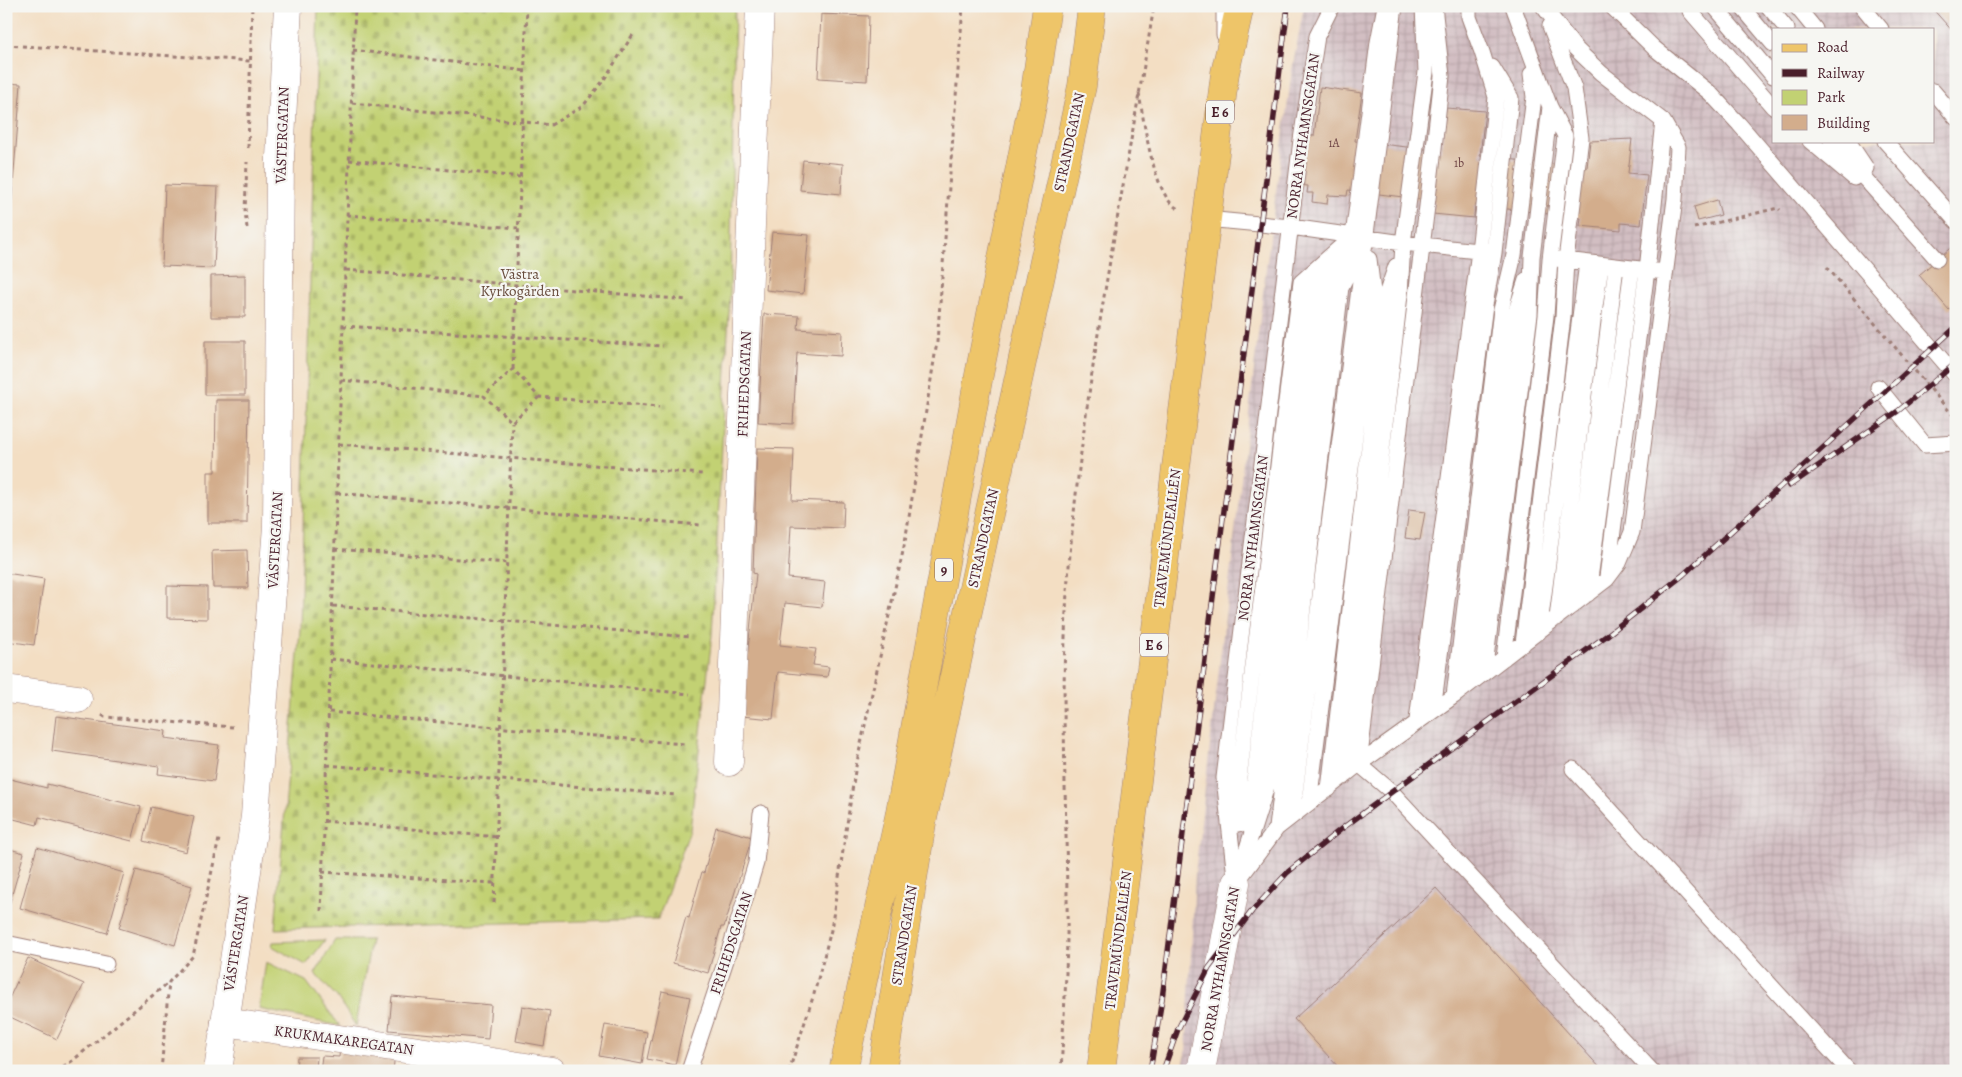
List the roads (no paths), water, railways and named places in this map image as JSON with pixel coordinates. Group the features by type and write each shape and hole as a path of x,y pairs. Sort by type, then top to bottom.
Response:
{"main road":[{"name":"STRANDGATAN","path":"843,1071 899,817 978,385 1035,91 1047,6"},
{"name":"STRANDGATAN","path":"882,1071 922,823 1082,86 1092,6"},
{"name":"TRAVEMÜNDEALLÉN","path":"1100,1071 1108,1024 1225,72 1240,6"}],"street":[{"name":"VÄSTERGATAN","path":"218,1071 255,816 277,526 280,158 288,6"},
{"name":"FRIHEDSGATAN","path":"729,762 760,6"},
{"path":"6,689 78,699"},
{"name":"NORRA NYHAMNSGATAN","path":"1201,1071 1236,883"},
{"name":"KRUKMAKAREGATAN","path":"225,1022 552,1071"}],"lane":[{"path":"1224,6 1225,72"},
{"name":"NORRA NYHAMNSGATAN","path":"1236,883 1224,778 1301,140 1317,36 1332,6"},
{"path":"1344,777 1379,292 1359,236 1378,42 1385,6"},
{"path":"1236,883 1239,778 1322,285 1359,236 1395,6"},
{"path":"1292,816 1379,292 1403,243 1426,72 1423,6"},
{"path":"1359,764 1442,76 1434,6"},
{"path":"1469,6 1469,17 1496,97 1486,252"},
{"path":"1504,658 1546,316 1550,259 1565,136 1550,107 1513,6"},
{"path":"1611,6 1654,48 1710,93 1739,124 1956,376"},
{"path":"1690,6 1690,11 1772,106"},
{"path":"1714,6 1772,75"},
{"path":"1741,6 1772,43"},
{"path":"1768,6 1786,28"},
{"path":"1796,6 1814,28"},
{"path":"1862,6 1880,28"},
{"path":"1236,883 1277,828 1417,720 1454,696 1607,579 1619,563 1632,532 1675,199 1678,147 1663,121 1601,73 1574,48 1543,8"},
{"path":"1523,644 1563,317 1566,260 1581,138 1574,88 1543,8"},
{"path":"1454,696 1501,310 1514,255 1534,98 1528,50"},
{"path":"1417,720 1478,304 1511,98 1482,52"},
{"path":"1934,92 1956,118"},
{"path":"1469,684 1532,256 1550,107"},
{"path":"1588,594 1624,326 1640,269 1663,121"},
{"path":"1811,142 1899,216"},
{"path":"1832,142 1937,260"},
{"path":"1849,142 1899,216"},
{"path":"1874,142 1927,188"},
{"path":"1887,142 1956,222"},
{"path":"1897,142 1927,188"},
{"path":"1206,219 1291,227 1403,243 1665,272"},
{"path":"1236,883 1268,783 1322,285 1359,236"},
{"path":"1539,632 1594,264"},
{"path":"1573,606 1616,267"},
{"path":"1607,579 1640,328 1640,269"},
{"path":"1277,828 1322,285"},
{"path":"1329,789 1379,292"},
{"path":"1309,803 1379,292"},
{"path":"1434,710 1478,304"},
{"path":"1484,672 1523,312"},
{"path":"1557,618 1586,320"},
{"path":"1878,386 1925,445 1956,443"},
{"path":"1359,764 1392,792 1652,1071"},
{"path":"1573,769 1849,1071"},
{"name":"FRIHEDSGATAN","path":"689,1071 731,945 756,862 761,813"},
{"path":"6,943 106,964"}],"railway":[{"path":"1150,1071 1162,999 1288,6"},
{"path":"1163,1071 1178,1029 1209,968 1252,911 1288,872 1340,830 1606,636 1683,575 1956,327"},
{"path":"1789,486 1898,411 1956,363"}],"park label":[{"name":"Västra Kyrkogården","path":"520,282"}]}
